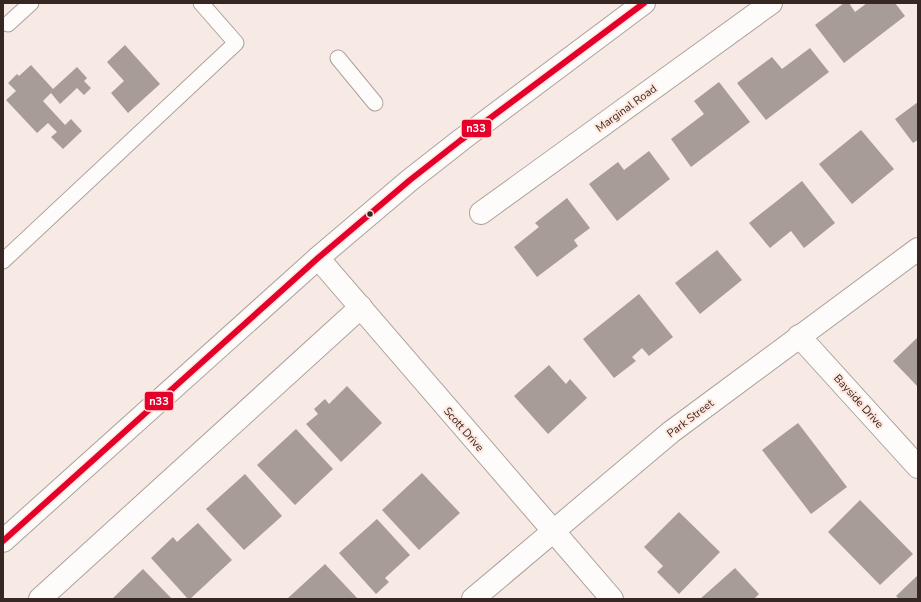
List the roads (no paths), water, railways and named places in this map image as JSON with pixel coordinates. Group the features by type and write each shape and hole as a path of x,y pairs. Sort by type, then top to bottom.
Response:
{"main road":[{"path":"3,541 318,258 410,180 644,3"},
{"name":"Marginal Road","path":"481,214 771,3"},
{"name":"Park Street","path":"473,599 671,432 799,336 918,250"},
{"name":"Scott Drive","path":"318,258 612,599"},
{"path":"40,599 361,307"},
{"name":"Bayside Drive","path":"799,336 918,467"}],"lane":[{"path":"8,24 31,3"},
{"path":"3,260 236,44 200,3"},
{"path":"338,58 374,103"}]}
